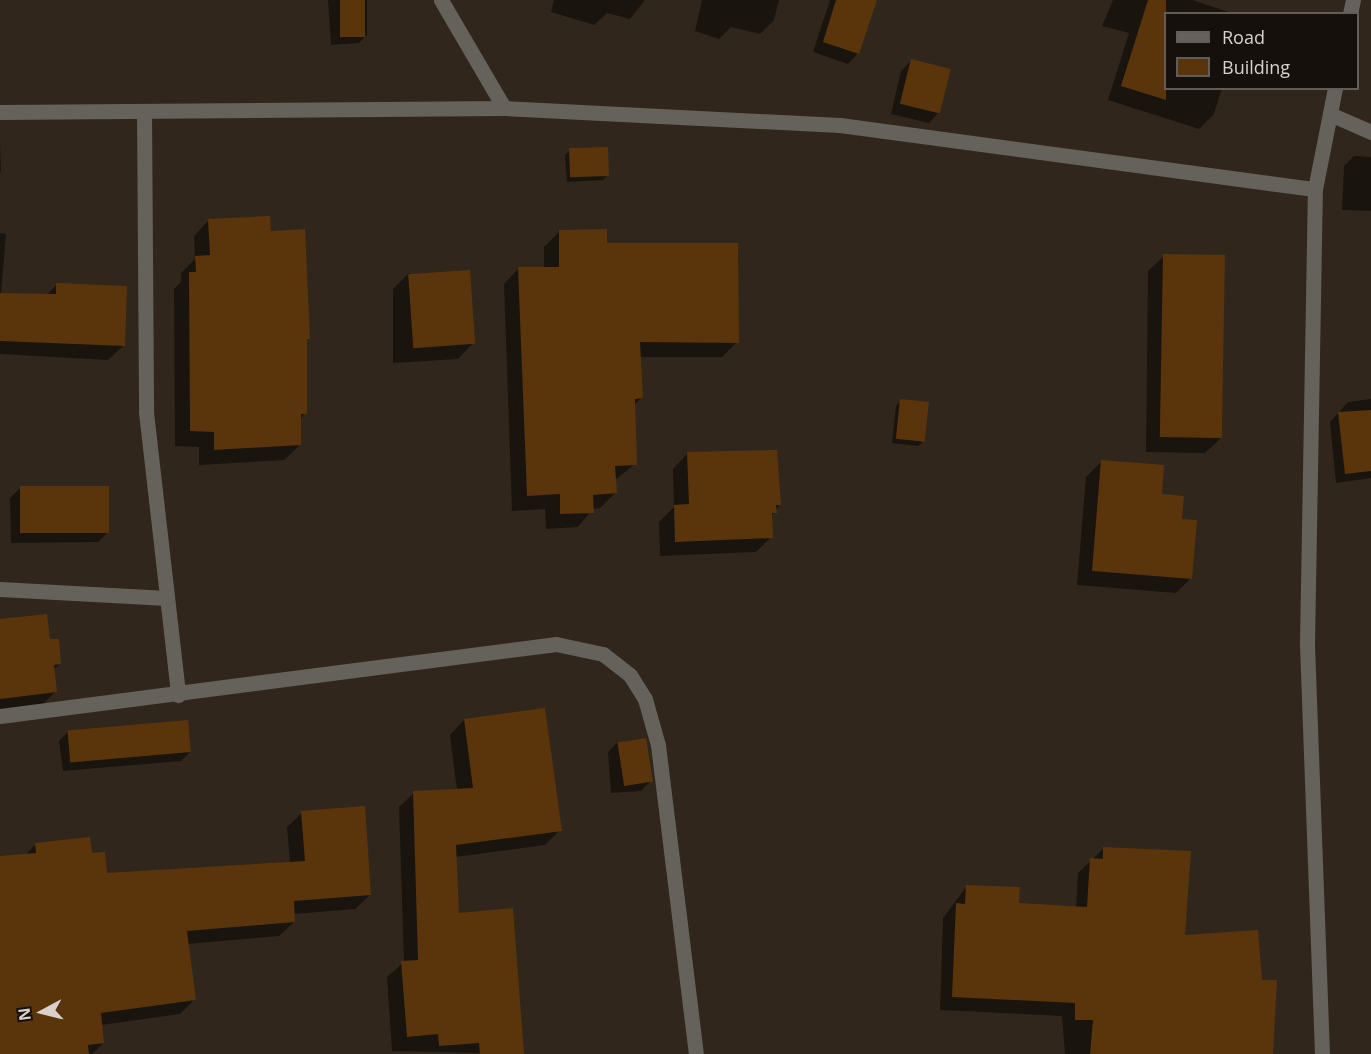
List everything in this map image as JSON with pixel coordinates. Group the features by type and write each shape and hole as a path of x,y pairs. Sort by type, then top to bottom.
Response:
{"street":[{"path":"441,0 504,108"},
{"path":"1322,1054 1308,644 1315,189 1335,90"},
{"path":"0,112 504,108 840,125 1315,189"},
{"path":"144,111 146,412 178,695"},
{"path":"1330,114 1371,132"},
{"path":"0,589 167,598"},
{"path":"0,716 178,695 556,644 603,654 630,675 645,699 658,745 696,1054"}],"building":[{"path":"340,0 365,0 365,37 340,37"},
{"path":"836,0 877,0 859,54 823,42"},
{"path":"1148,0 1166,0 1164,90 1166,90 1166,100 1121,86"},
{"path":"911,59 951,69 940,114 900,104"},
{"path":"608,147 609,176 570,177 569,148"},
{"path":"270,216 271,231 305,229 310,339 307,339 307,414 301,414 301,445 214,450 214,432 190,431 189,272 196,272 195,256 210,255 208,219"},
{"path":"607,229 607,243 738,243 739,343 640,342 643,398 635,399 637,465 615,466 617,493 593,495 594,513 560,514 560,494 527,496 518,267 559,267 559,230"},
{"path":"1163,254 1225,255 1222,438 1160,437"},
{"path":"470,270 475,344 413,348 408,274"},
{"path":"56,283 127,286 125,346 0,341 0,293 56,294"},
{"path":"900,399 929,402 925,442 896,439"},
{"path":"1371,410 1371,471 1345,474 1338,412"},
{"path":"777,450 781,505 776,505 777,513 772,513 773,538 675,542 674,505 689,504 687,452"},
{"path":"1101,460 1164,465 1162,494 1184,496 1182,519 1197,520 1192,579 1092,571"},
{"path":"20,486 109,486 109,533 20,533"},
{"path":"47,614 50,639 59,639 61,664 54,665 57,692 0,699 0,619"},
{"path":"545,708 562,831 456,845 459,913 513,908 524,1054 480,1054 479,1043 439,1046 438,1034 407,1037 401,961 418,960 413,791 473,788 464,719"},
{"path":"188,720 191,752 70,762 67,731"},
{"path":"646,738 653,781 624,786 617,743"},
{"path":"365,806 371,895 294,901 295,922 187,931 196,1000 101,1013 104,1043 88,1045 89,1054 0,1054 0,856 36,853 35,843 90,837 92,853 105,852 107,873 305,861 301,811"},
{"path":"1103,847 1191,851 1185,935 1258,930 1262,980 1277,980 1273,1054 1090,1054 1093,1020 1075,1020 1075,1003 952,997 956,903 965,904 966,885 1020,887 1019,903 1087,907 1090,858 1103,859"}]}
